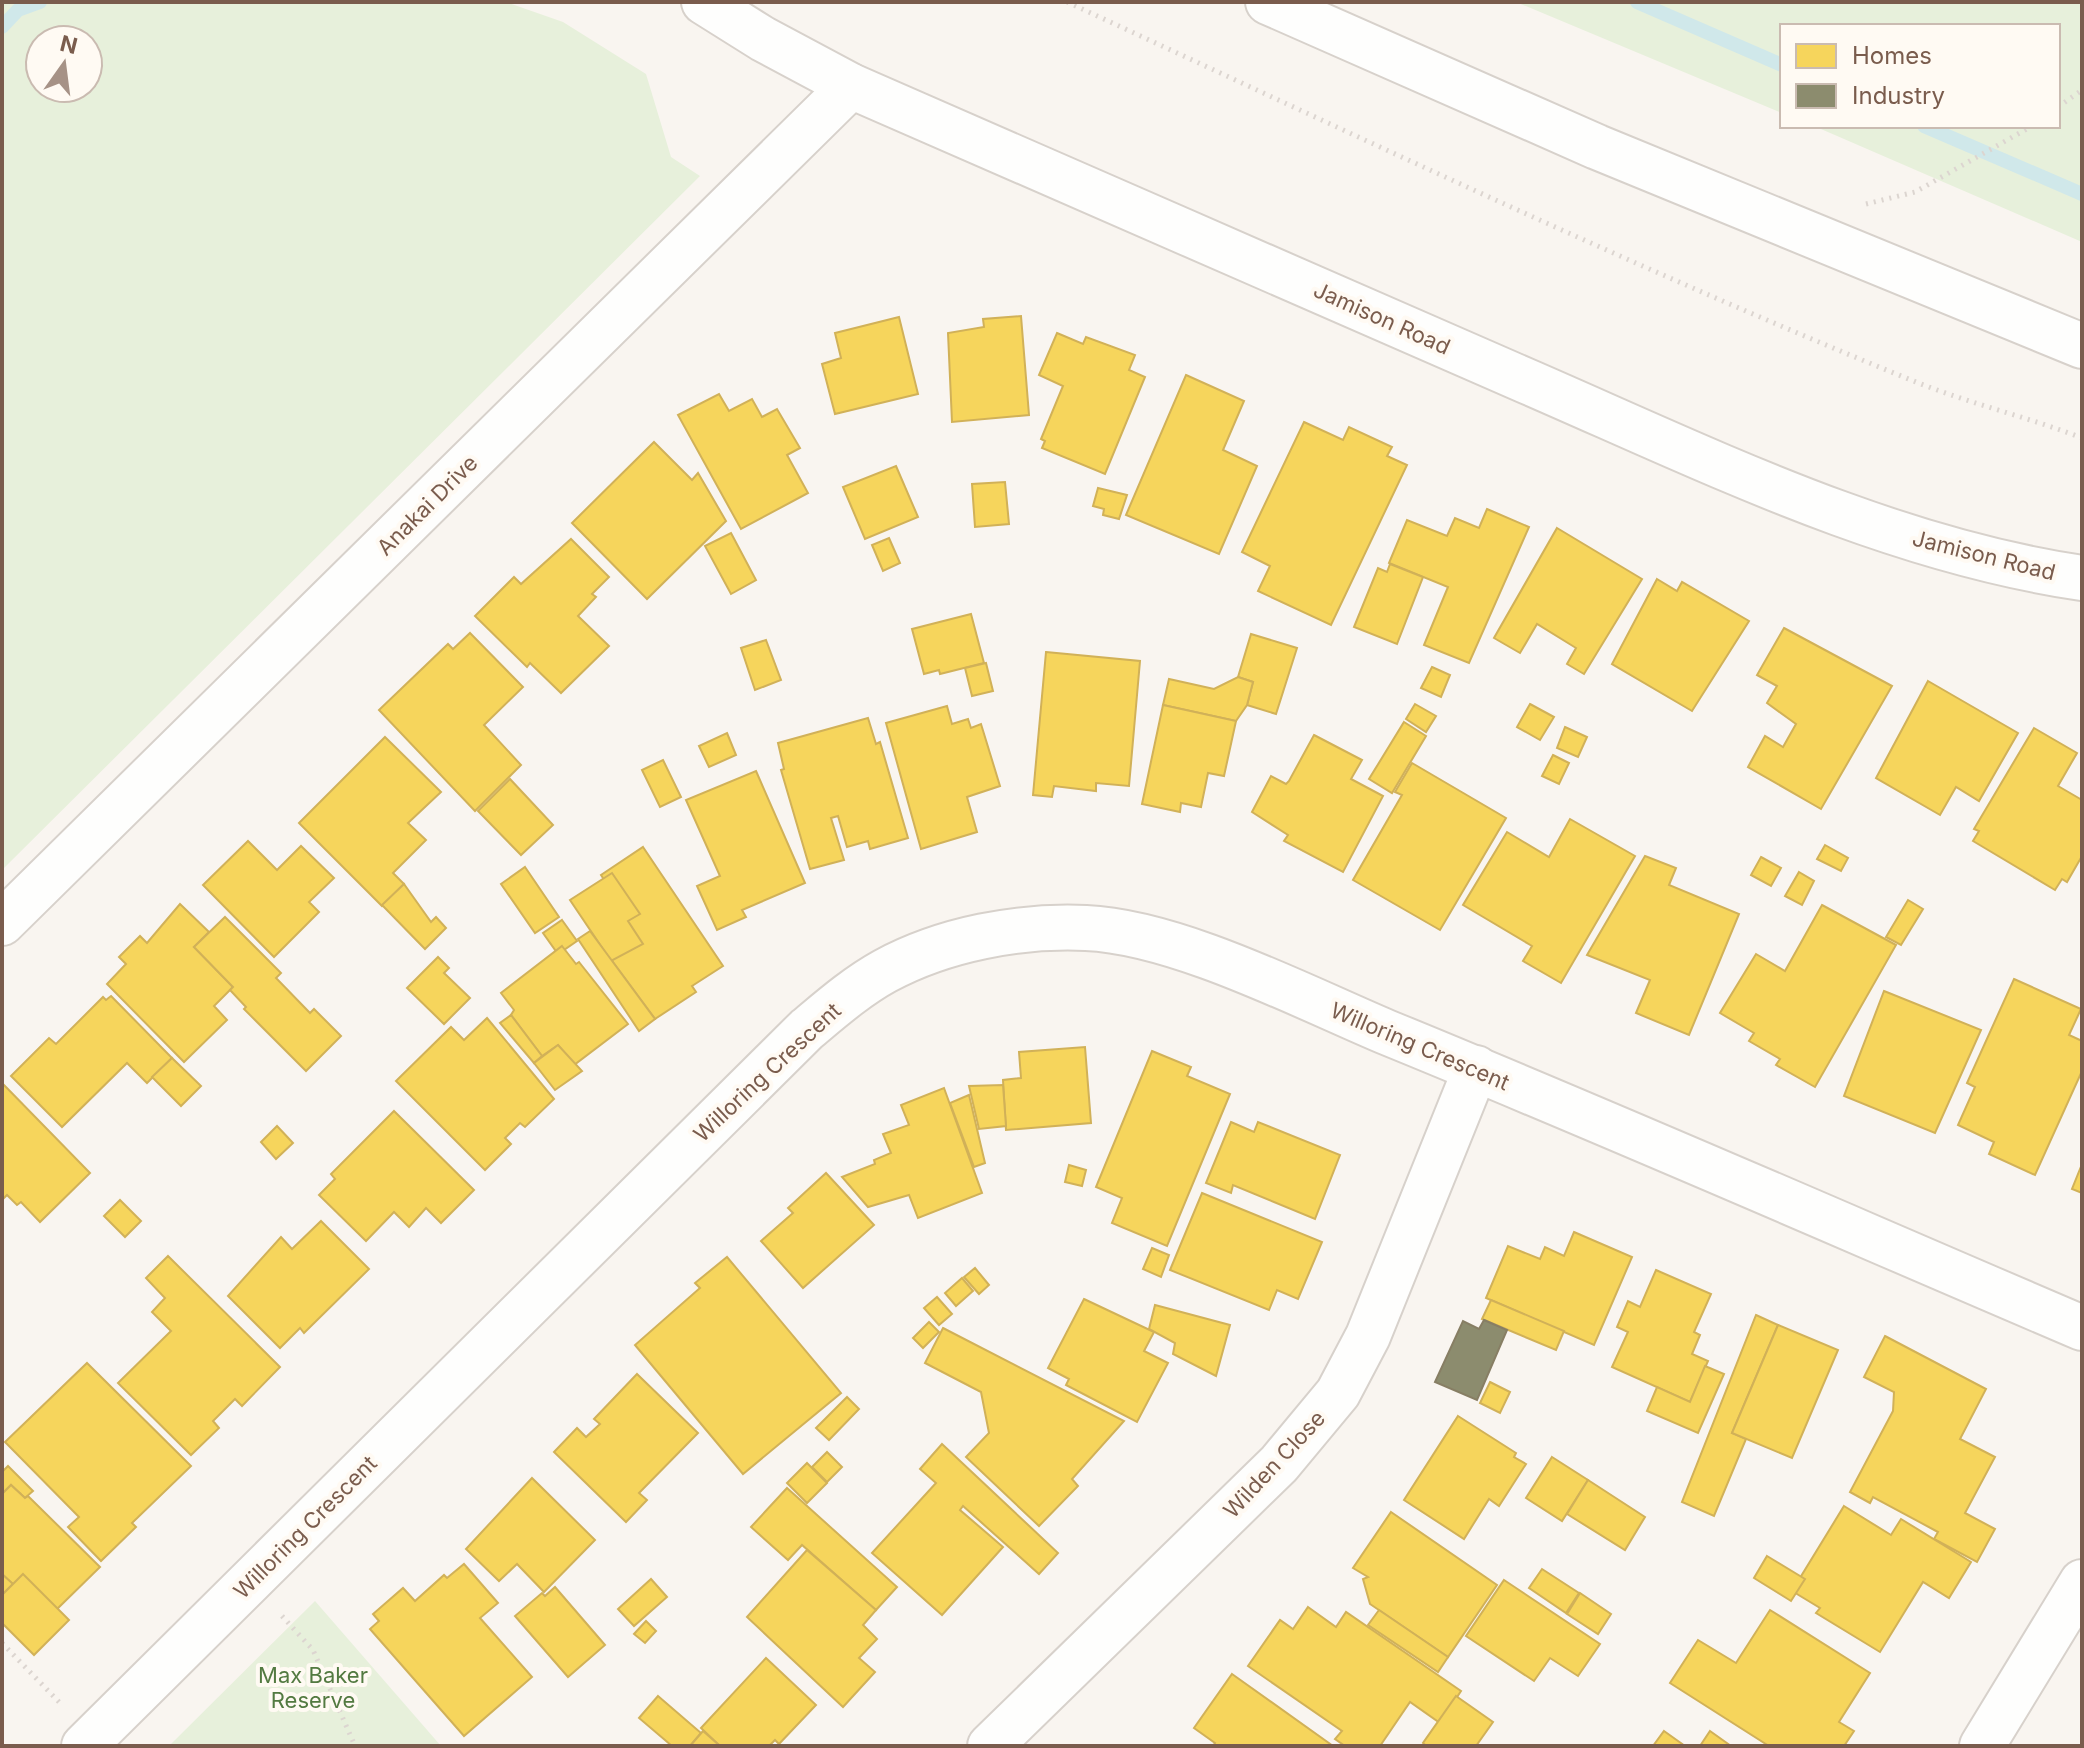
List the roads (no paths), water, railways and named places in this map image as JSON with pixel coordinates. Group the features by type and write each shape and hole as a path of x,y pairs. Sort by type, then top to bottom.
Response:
{"street":[{"name":"Jamison Road","path":"704,2 763,39 851,86 1690,452 1841,513 1947,549 2082,578"},
{"path":"1268,2 1597,147 2082,346"},
{"name":"Anakai Drive","path":"2,923 851,86"},
{"name":"Willoring Crescent","path":"76,1728 807,1029 884,972 928,952 986,936 1038,928 1089,928 1188,950 1476,1068 2082,1328"},
{"name":"Wilden Close","path":"990,1746 1279,1464 1338,1393 1368,1336 1476,1068"},
{"path":"1982,1746 2082,1582"}],"waterway":[{"path":"2,27 18,10 40,2"},
{"path":"1637,2 1780,64"},
{"path":"1929,128 2082,194"}],"park label":[{"name":"Max Baker Reserve","path":"313,1688"}]}
